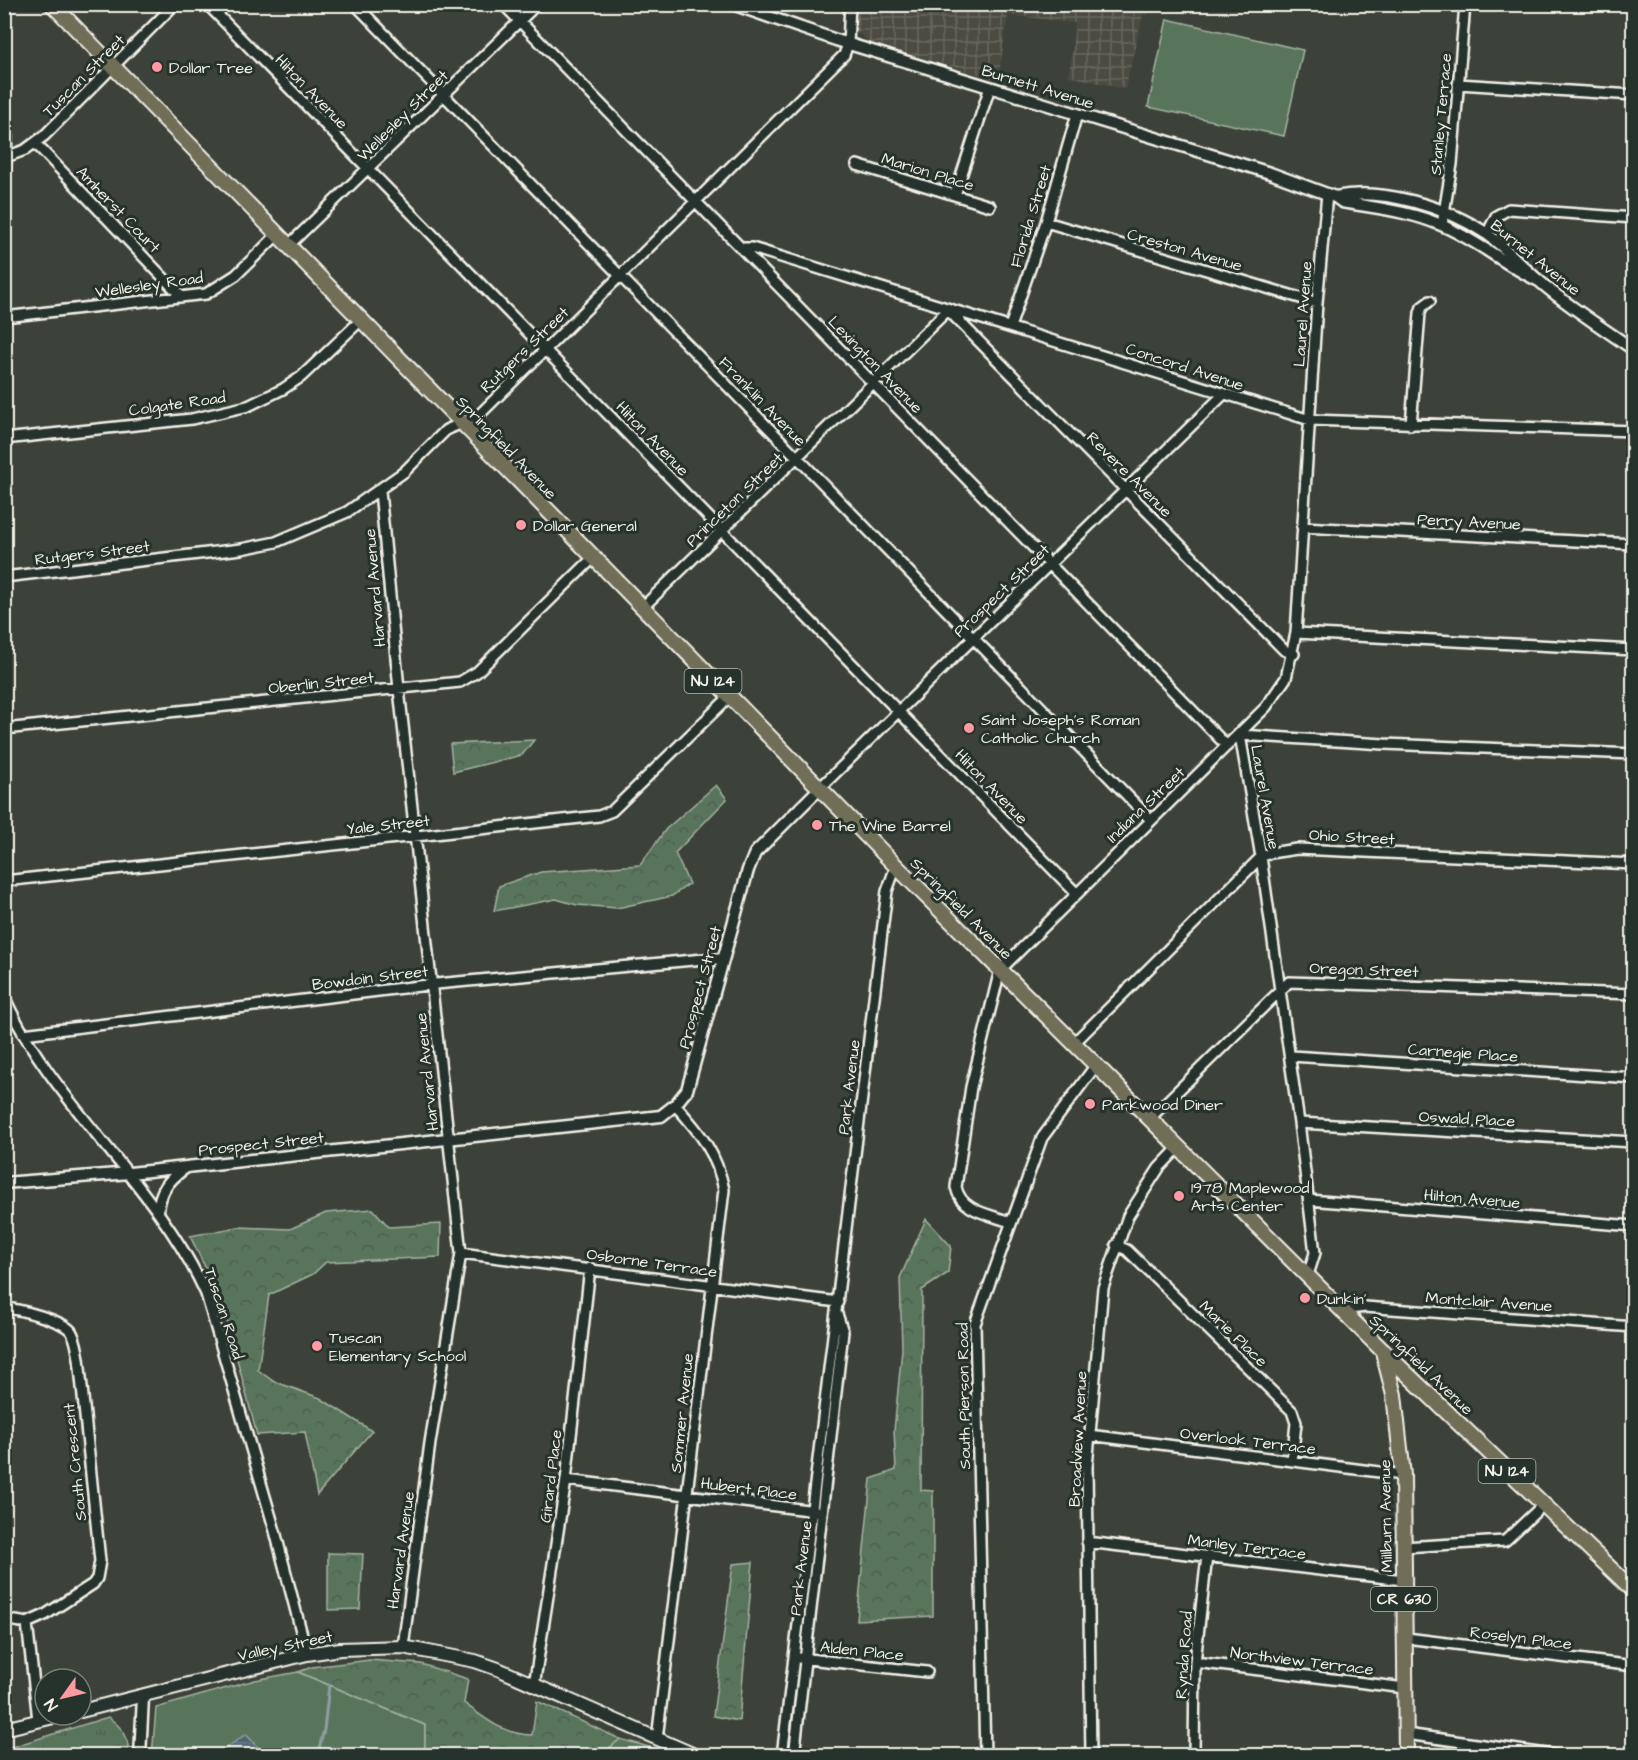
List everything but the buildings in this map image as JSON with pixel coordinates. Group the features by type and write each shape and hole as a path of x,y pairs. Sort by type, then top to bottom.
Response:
{"main road":[{"name":"Springfield Avenue","path":"52,4 896,866 1382,1350 1634,1592"},
{"name":"Millburn Avenue","path":"1382,1350 1394,1395 1403,1475 1406,1755"},
{"name":"Valley Street","path":"93,1708 307,1654 366,1647 403,1647 475,1661 697,1755"},
{"path":"4,1729 33,1721"}],"street":[{"name":"Tuscan Street","path":"6,157 35,143 175,4"},
{"name":"Hilton Avenue","path":"207,4 1076,893"},
{"name":"Franklin Avenue","path":"355,4 1150,819"},
{"name":"Lexington Avenue","path":"503,4 1227,746"},
{"name":"Wellesley Street","path":"288,246 537,4"},
{"name":"Burnett Avenue","path":"732,4 848,44 1270,173 1331,195 1342,202 1397,211 1443,225 1511,267 1537,280"},
{"path":"848,44 850,4"},
{"name":"Stanley Terrace","path":"1443,225 1465,4"},
{"name":"Rutgers Street","path":"4,577 241,549 276,542 347,512 380,491 446,430 478,416 844,55 848,44"},
{"path":"1458,84 1634,95"},
{"path":"955,195 990,87"},
{"path":"4,114 6,157 4,194"},
{"name":"Florida Street","path":"1010,327 1046,222 1077,114"},
{"name":"Amherst Court","path":"35,143 181,296"},
{"name":"Marion Place","path":"857,165 990,206"},
{"name":"Burnett Avenue","path":"1331,195 1385,197 1446,212"},
{"name":"Laurel Avenue","path":"1308,1275 1315,1253 1309,1200 1281,988 1240,735 1281,688 1294,654 1317,303 1331,195"},
{"path":"1486,234 1496,216 1509,209 1634,219"},
{"name":"Burnet Avenue","path":"1446,212 1486,234 1517,259 1537,280 1634,350"},
{"name":"Creston Avenue","path":"1046,222 1317,303"},
{"name":"Wellesley Road","path":"4,317 206,294 218,288 277,235"},
{"name":"Concord Avenue","path":"741,248 752,248 1310,420 1634,431"},
{"path":"1411,425 1420,313 1422,307 1430,301"},
{"name":"Princeton Street","path":"642,608 948,310"},
{"name":"Revere Avenue","path":"948,310 1284,650 1294,654"},
{"name":"Colgate Road","path":"4,439 192,419 248,406 283,389 301,377 360,321"},
{"name":"Prospect Street","path":"4,1183 130,1173 448,1137 649,1119 661,1116 675,1105 687,1090 721,959 755,854 1224,395"},
{"name":"Harvard Avenue","path":"380,491 399,689 461,1253 430,1443 403,1647"},
{"name":"Perry Avenue","path":"1302,527 1634,544"},
{"name":"Oberlin Street","path":"4,729 460,682 477,672 593,558"},
{"path":"1296,633 1634,650"},
{"name":"Yale Street","path":"4,881 599,816 612,811 729,697"},
{"path":"1240,735 1383,744 1634,754"},
{"name":"Indiana Street","path":"1000,970 1150,819 1240,735"},
{"name":"Ohio Street","path":"1261,857 1270,853 1297,849 1634,864"},
{"path":"1074,1043 1261,857"},
{"name":"Park Avenue","path":"782,1755 887,891 896,866"},
{"name":"Bowdoin Street","path":"23,1034 432,985 704,958 721,959"},
{"path":"1000,970 971,1087 956,1187 959,1198 969,1207 1010,1222"},
{"name":"Oregon Street","path":"1281,988 1289,981 1634,994"},
{"path":"1150,1118 1281,988"},
{"name":"Tuscan Road","path":"4,996 39,1060 130,1173 192,1261 206,1294 275,1531 307,1654"},
{"name":"Carnegie Place","path":"1290,1056 1634,1078"},
{"name":"South Pierson Road","path":"985,1755 975,1324 1042,1138 1096,1065"},
{"name":"Sommer Avenue","path":"657,1739 724,1190 720,1168 709,1145 675,1105"},
{"name":"Oswald Place","path":"1299,1123 1634,1142"},
{"name":"Broadview Avenue","path":"1091,1755 1087,1542 1089,1435 1103,1288 1128,1215 1145,1188 1179,1147"},
{"path":"158,1211 163,1190 171,1178 188,1166"},
{"name":"Hilton Avenue","path":"1309,1200 1634,1226"},
{"name":"Marie Place","path":"1116,1245 1127,1250 1292,1412 1296,1423 1292,1461"},
{"name":"Osborne Terrace","path":"461,1253 838,1302"},
{"name":"Girard Place","path":"534,1686 566,1480 590,1268"},
{"name":"Montclair Avenue","path":"1342,1310 1365,1307 1634,1327"},
{"name":"South Crescent","path":"4,1308 20,1310 66,1326 73,1333 79,1358 100,1561 97,1578 93,1584 45,1615 27,1623"},
{"name":"Park Avenue","path":"794,1755 843,1332 837,1314"},
{"name":"Overlook Terrace","path":"1089,1435 1403,1475"},
{"name":"Hubert Place","path":"566,1480 822,1512"},
{"path":"1403,1547 1505,1541 1513,1536 1542,1505"},
{"name":"Manley Terrace","path":"1087,1542 1403,1580"},
{"name":"Rynda Road","path":"1194,1755 1195,1662 1207,1556"},
{"path":"4,1619 27,1623 33,1676"},
{"name":"Roselyn Place","path":"1406,1638 1634,1666"},
{"name":"Alden Place","path":"794,1657 927,1672"},
{"name":"Northview Terrace","path":"1195,1662 1405,1688"},
{"path":"140,1755 143,1697"},
{"path":"1406,1734 1561,1755"}],"shaded area":[{"path":"857,4 1173,5 1143,15 1125,89 1069,76 1075,23 1008,15 998,80 867,41 855,30"}],"green space":[{"path":"1167,19 1303,50 1284,136 1148,107"},
{"path":"534,740 522,755 453,772 450,744"},
{"path":"716,785 727,799 675,853 689,884 672,896 617,908 577,905 556,899 494,911 499,886 541,872 640,865 666,829"},
{"path":"373,1209 389,1227 441,1224 440,1257 326,1262 313,1274 269,1295 258,1370 273,1381 320,1398 372,1431 317,1495 305,1432 257,1435 222,1302 190,1236 238,1227 290,1229 326,1213"},
{"path":"926,1219 951,1246 948,1273 922,1290 921,1490 933,1491 933,1616 857,1620 871,1479 896,1470 894,1431 902,1349 900,1278"},
{"path":"328,1553 363,1554 360,1609 328,1610"},
{"path":"753,1562 739,1721 713,1716 733,1564"},
{"path":"370,1660 421,1664 468,1679 464,1703 488,1720 513,1732 532,1735 537,1701 620,1739 601,1755 425,1755 425,1725 298,1672 312,1667"},
{"path":"298,1672 425,1725 425,1755 152,1756 156,1708 255,1680"},
{"path":"108,1717 118,1725 127,1738 128,1755 5,1755 5,1749 76,1727 93,1727 93,1722"},
{"path":"620,1739 678,1755 601,1755"}],"water":[{"path":"246,1734 258,1748 249,1755 218,1754"}],"waterway":[{"path":"317,1756 324,1730 329,1685"}],"place":[{"name":"Dollar Tree","path":"157,67"},
{"name":"Dollar General","path":"521,525"},
{"name":"Saint Joseph's Roman Catholic Church","path":"969,728"},
{"name":"The Wine Barrel","path":"817,825"},
{"name":"Parkwood Diner","path":"1090,1104"},
{"name":"1978 Maplewood Arts Center","path":"1179,1196"},
{"name":"Dunkin'","path":"1305,1298"},
{"name":"Tuscan Elementary School","path":"317,1346"}]}
